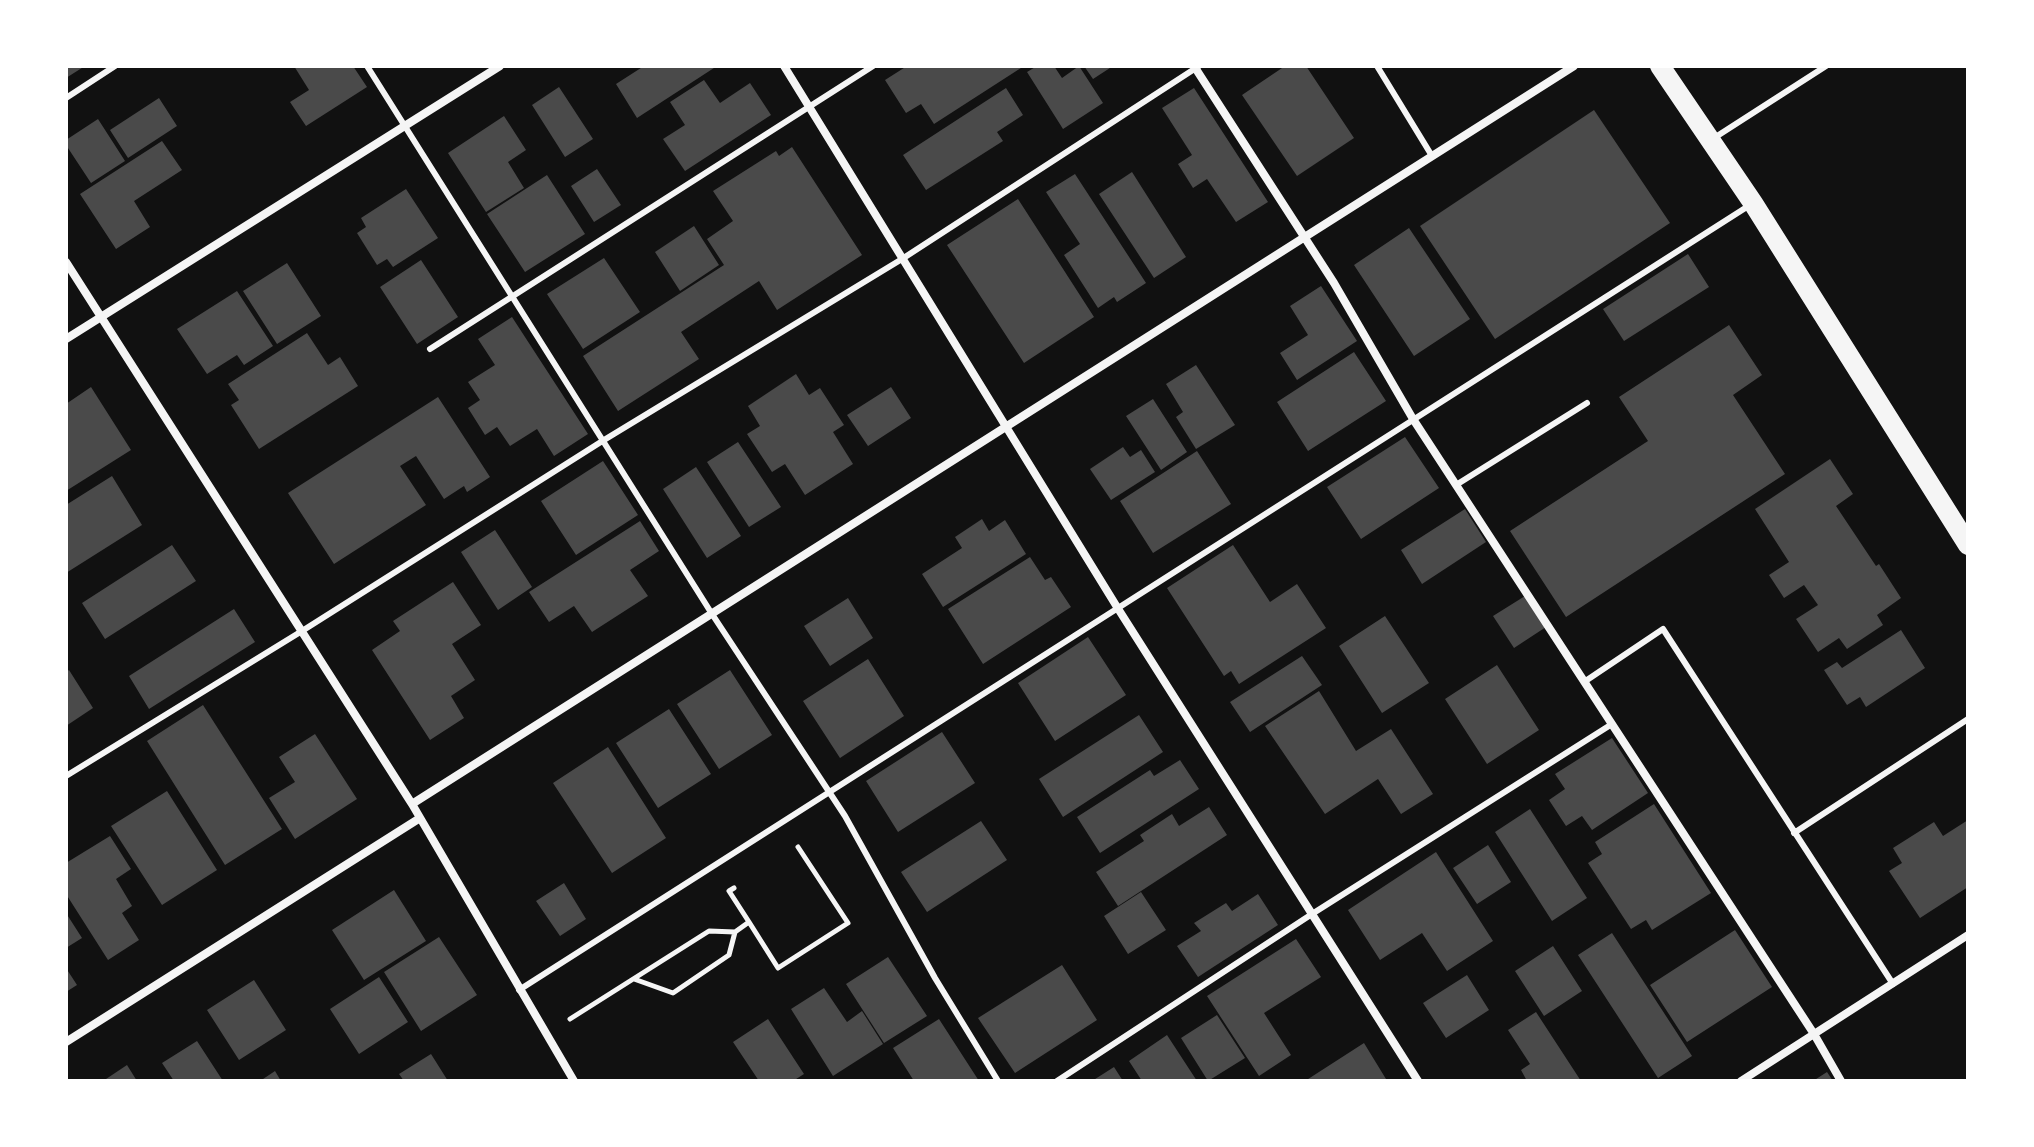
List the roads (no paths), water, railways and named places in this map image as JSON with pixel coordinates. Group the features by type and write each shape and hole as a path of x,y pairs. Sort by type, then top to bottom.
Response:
{"main road":[{"path":"1660,66 1753,203 1968,545"}],"street":[{"path":"66,339 500,66"},
{"path":"784,66 1005,428 1418,1081"},
{"path":"412,804 1574,66"},
{"path":"1196,67 1334,283 1413,419 1814,1034 1841,1081"},
{"path":"66,262 412,804 574,1081"},
{"path":"66,1042 420,818"},
{"path":"1741,1081 1968,935"}],"lane":[{"path":"66,98 115,66"},
{"path":"367,66 712,614 845,816 935,978 998,1081"},
{"path":"430,349 873,66"},
{"path":"1377,66 1432,156"},
{"path":"1711,140 1826,66"},
{"path":"66,776 604,440 902,259 1196,67"},
{"path":"519,990 1753,203"},
{"path":"1456,485 1587,403"},
{"path":"1584,682 1663,629 1893,984"},
{"path":"1794,833 1968,719"},
{"path":"1057,1081 1312,914 1612,724"}]}
